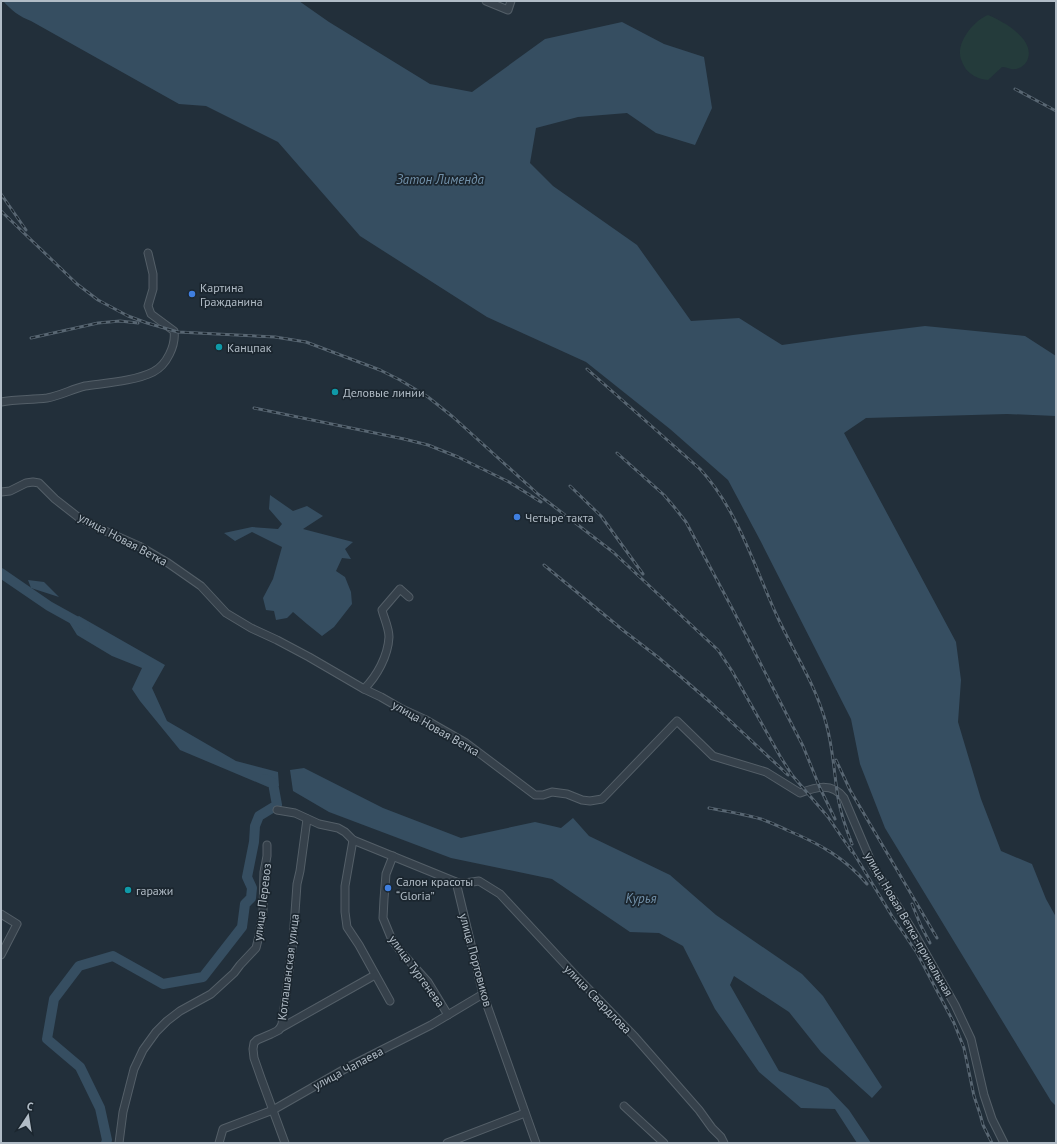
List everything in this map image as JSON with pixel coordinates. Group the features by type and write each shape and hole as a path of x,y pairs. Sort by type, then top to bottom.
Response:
{"street":[{"path":"486,1 508,10 511,1"},
{"path":"1,402 47,398 80,387 136,378 154,371 164,362 172,350 174,330 151,314 148,306 153,289 153,274 148,253"},
{"name":"улица Новая Ветка","path":"1,492 10,491 26,483 39,483 55,499 78,517 138,546 175,568 201,586 226,613 251,628 315,660 364,689 424,719 466,743 535,795 543,795 552,792 567,794 582,800 602,800 677,721"},
{"path":"364,689 378,671 386,655 389,636 382,610 400,589 409,597"},
{"name":"улица Новая Ветка-причальная","path":"677,721 714,756 766,772 800,793 813,789 830,787 841,794 873,866 913,931 951,998 971,1039 984,1095 992,1119 1004,1143"},
{"path":"277,810 295,813 319,824 338,828 345,832 353,840 456,882"},
{"name":"Котлашанская улица","path":"285,1143 254,1058 253,1049 254,1043 257,1040 279,1030 282,1024 293,941 297,884 308,819"},
{"path":"353,840 345,886 345,912 347,927 359,945 390,1001"},
{"name":"улица Перевоз","path":"119,1143 123,1112 131,1086 134,1069 143,1050 156,1032 167,1021 180,1011 211,994 234,973 256,948 263,910 264,872 268,856 268,845"},
{"name":"улица Тургенева","path":"393,856 386,874 384,918 392,940 428,982 448,1015"},
{"name":"улица Свердлова","path":"456,882 468,883 478,881 500,894 640,1042 699,1110 712,1128 721,1137 724,1143"},
{"name":"улица Портовиков","path":"456,882 483,994 536,1143"},
{"path":"1,914 17,924 1,955"},
{"path":"279,1030 375,975"},
{"name":"улица Чапаева","path":"219,1143 223,1129 273,1110 350,1066 431,1025 483,994"},
{"path":"624,1106 664,1143"},
{"path":"447,1143 525,1113"}],"green space":[{"path":"988,15 1017,32 1027,46 1029,53 1027,61 1022,66 1013,69 1002,67 988,80 977,78 968,72 961,58 960,48 965,36 973,26 983,17"}],"water":[{"name":"Затон Лименда","path":"3,1 299,1 329,22 430,84 472,92 545,39 622,22 664,44 704,57 712,108 695,145 656,133 627,113 578,117 536,128 530,163 553,186 637,245 691,321 739,318 782,345 925,326 1025,336 1056,356 1056,416 1007,414 866,418 844,433 956,642 961,680 958,722 981,799 1001,851 1032,864 1046,899 1056,917 1056,1106 1051,1101 885,828 860,764 851,719 728,480 670,429 586,362 487,317 360,236 278,142 206,106 179,104 23,17 12,10"},
{"path":"270,495 293,511 307,506 323,516 303,529 353,542 345,549 351,559 342,558 336,571 345,577 351,592 352,604 334,627 322,636 293,612 287,618 276,620 274,611 266,610 263,598 273,579 282,547 252,532 235,541 224,533 252,527 278,529 282,524 269,509"},
{"path":"28,580 44,582 59,597 31,588"},
{"path":"79,616 165,665 152,688 167,721 236,761 278,772 279,786 268,787 180,750 132,689 142,668 112,656 77,635 69,622"},
{"name":"Курья","path":"304,768 383,808 461,838 535,822 561,828 573,818 589,836 670,875 716,915 802,974 823,996 882,1087 872,1098 821,1052 789,1012 734,976 730,985 779,1071 828,1088 849,1110 871,1143 857,1143 835,1109 801,1108 759,1072 715,1009 683,946 659,933 630,932 552,879 451,858 329,812 293,791 290,770"}],"waterway":[{"path":"1,573 49,606 85,626"},
{"path":"106,1143 107,1140 100,1108 80,1067 47,1039 54,999 79,966 113,956 163,984 203,977 242,927 245,904 251,898 252,888 247,877 254,842 255,826 259,816 277,805 273,783 265,779"}],"railway":[{"path":"1015,89 1056,111"},
{"path":"1,194 26,230"},
{"path":"1,211 77,284 98,300 128,316 178,332 275,337 306,342 380,370 428,397 453,417 539,495 613,552 718,650 732,671 792,775 828,817 852,852"},
{"path":"31,338 98,323 120,321 138,323"},
{"path":"587,369 700,469 725,502 744,539 777,616 810,681 821,708 830,741 839,804 852,844"},
{"path":"254,408 428,445 458,457 509,482 541,502"},
{"path":"617,453 664,495 686,522 803,746 820,788 835,819"},
{"path":"570,486 601,516 643,574"},
{"path":"544,565 659,658 710,702 788,775"},
{"path":"836,760 850,790 937,938"},
{"path":"709,808 761,819 811,841 841,859 867,884"},
{"path":"850,847 892,916 917,953 954,1023 964,1048 974,1096 983,1125 992,1143"},
{"path":"912,904 930,943"}],"place":[{"name":"Картина Гражданина","path":"192,294"},
{"name":"Канцпак","path":"219,347"},
{"name":"Деловые линии","path":"335,392"},
{"name":"Четыре такта","path":"517,517"},
{"name":"Салон красоты “Gloria”","path":"388,888"},
{"name":"гаражи","path":"128,890"}]}
